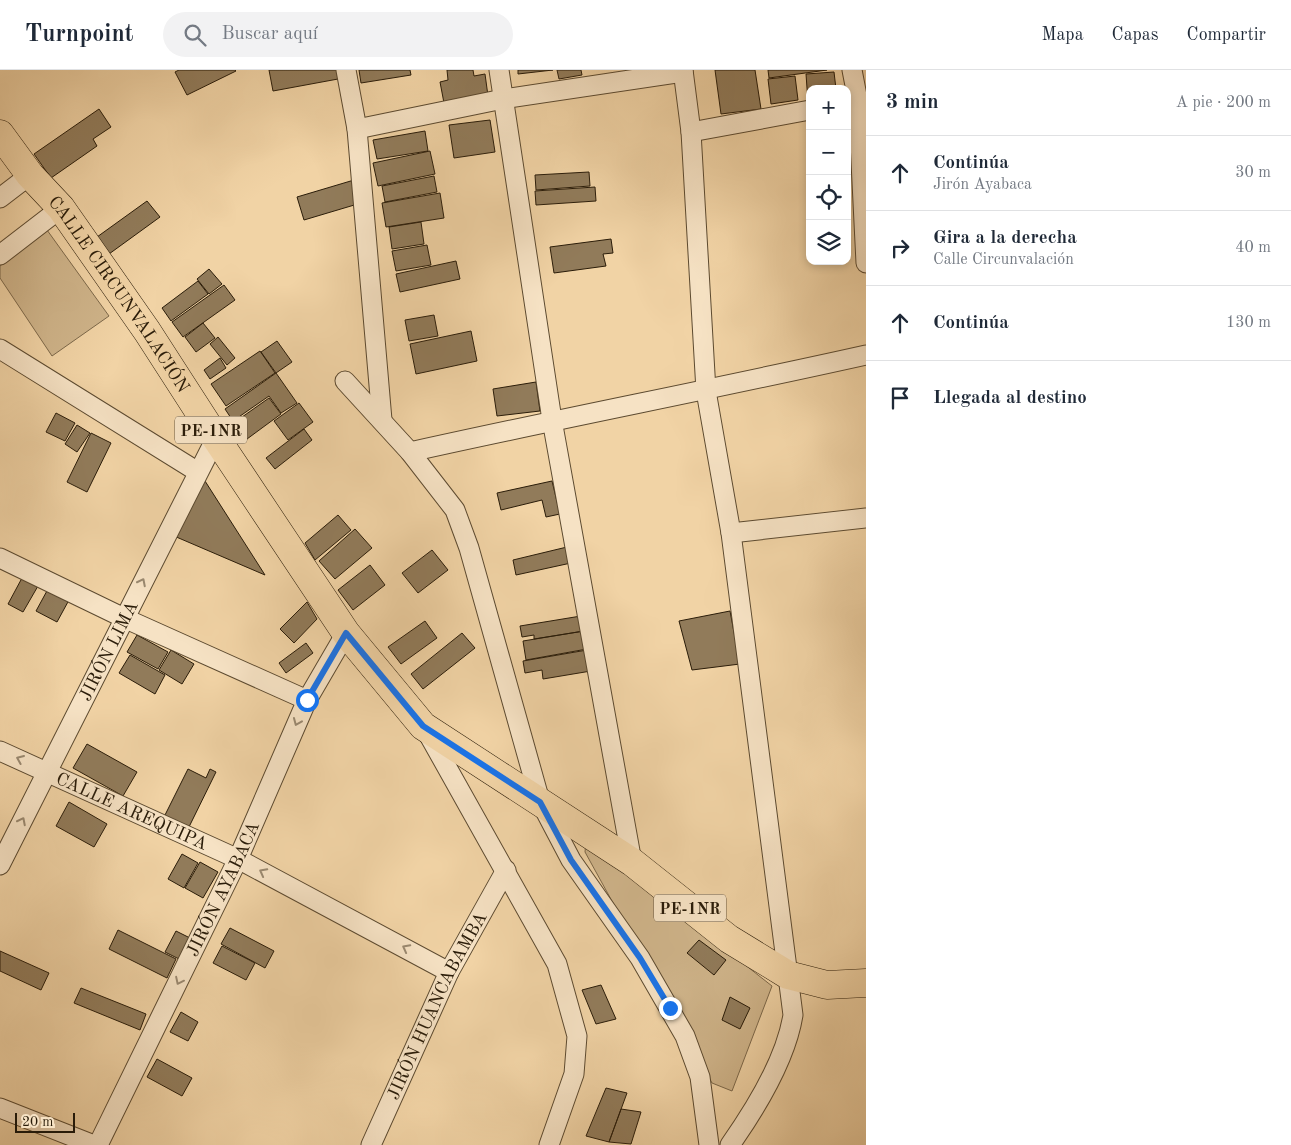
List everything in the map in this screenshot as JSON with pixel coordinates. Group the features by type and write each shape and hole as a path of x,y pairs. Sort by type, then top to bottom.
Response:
{"main road":[{"name":"CALLE CIRCUNVALACIÓN","path":"0,134 30,175 61,208 148,331 216,438 346,633 423,726"},
{"name":"PE-1NR","path":"423,726 632,862 729,939 788,975 827,985 866,983"}],"street":[{"path":"346,70 357,129 382,420"},
{"path":"499,70 552,420 632,862"},
{"path":"852,70 866,263"},
{"path":"357,129 503,99 683,71 691,132 706,391 730,532 793,1015 789,1037 743,1127 730,1145"},
{"path":"691,132 806,111"},
{"path":"0,198 30,175"},
{"path":"0,255 61,208"},
{"path":"0,349 198,472"},
{"path":"410,452 552,420 706,391 866,356"},
{"path":"345,381 410,452 455,510 468,548 534,798 571,860 640,958 685,1036 700,1077 709,1145"},
{"name":"JIRÓN LIMA","path":"0,865 216,438"},
{"path":"730,532 866,518"},
{"path":"0,558 124,618 307,700"},
{"name":"JIRÓN AYABACA","path":"98,1145 238,859 307,700 346,633"},
{"path":"423,726 506,870 557,964 577,1036 574,1074 549,1145"},
{"name":"CALLE AREQUIPA","path":"0,751 48,771 238,859 449,972"},
{"name":"JIRÓN HUANCABAMBA","path":"371,1145 449,972 506,870"},
{"path":"0,1108 94,1145"}],"shaded area":[{"path":"47,230 109,316 52,356 0,278 0,266"},
{"path":"586,840 772,986 732,1091 712,1083 585,852"}],"building":[{"path":"179,70 236,71 187,95 175,72"},
{"path":"269,70 337,70 338,79 273,91"},
{"path":"359,70 410,70 411,75 361,83"},
{"path":"447,70 473,70 474,76 485,74 488,96 444,103 440,82 448,80"},
{"path":"518,70 553,70 518,74"},
{"path":"557,70 581,70 582,75 559,79"},
{"path":"715,70 755,70 761,109 721,114"},
{"path":"768,70 827,70 769,78"},
{"path":"834,72 836,85 807,85 806,74"},
{"path":"795,76 798,100 771,104 768,79"},
{"path":"99,109 111,127 93,139 97,146 51,178 34,154"},
{"path":"490,120 495,152 454,158 449,125"},
{"path":"425,131 428,151 377,159 373,140"},
{"path":"430,151 435,174 378,186 373,163"},
{"path":"589,172 590,186 536,190 535,175"},
{"path":"434,176 437,192 385,202 382,186"},
{"path":"354,180 361,203 304,220 297,197"},
{"path":"595,187 596,201 536,205 535,191"},
{"path":"440,193 444,218 386,227 382,203"},
{"path":"147,201 160,217 109,254 97,237"},
{"path":"421,222 424,244 392,249 389,227"},
{"path":"611,239 613,253 603,254 606,266 554,273 550,247"},
{"path":"427,245 431,265 396,271 392,251"},
{"path":"456,261 460,279 400,292 396,274"},
{"path":"209,269 222,284 209,294 197,279"},
{"path":"198,281 208,294 171,321 162,308"},
{"path":"224,285 235,300 183,337 172,322"},
{"path":"434,315 438,336 409,341 405,320"},
{"path":"203,323 215,338 196,352 185,337"},
{"path":"471,331 477,361 416,374 410,344"},
{"path":"218,337 235,358 227,365 210,344"},
{"path":"277,341 292,362 276,373 261,352"},
{"path":"260,351 275,373 226,406 211,384"},
{"path":"220,358 226,368 210,379 204,370"},
{"path":"276,373 297,403 281,413 269,396 233,421 225,409"},
{"path":"536,382 540,411 497,416 493,389"},
{"path":"269,398 281,414 247,439 235,422"},
{"path":"299,403 313,422 288,440 274,421"},
{"path":"56,413 75,423 65,441 46,432"},
{"path":"77,425 90,433 77,452 65,444"},
{"path":"304,429 312,440 275,469 266,458"},
{"path":"91,433 111,443 87,492 67,482"},
{"path":"205,481 265,575 174,536"},
{"path":"552,481 560,514 546,517 542,500 501,510 497,493"},
{"path":"338,515 351,530 315,560 305,543"},
{"path":"355,529 372,548 335,579 319,561"},
{"path":"567,547 571,563 516,575 513,560"},
{"path":"432,550 448,570 418,593 402,573"},
{"path":"370,565 385,585 353,610 338,590"},
{"path":"22,578 38,586 23,612 8,604"},
{"path":"48,589 69,600 57,622 36,611"},
{"path":"307,602 317,619 294,643 280,629"},
{"path":"730,611 740,664 692,670 679,621"},
{"path":"581,616 584,631 534,639 534,635 522,637 520,626"},
{"path":"425,621 437,638 401,664 388,647"},
{"path":"584,631 587,649 526,660 523,641"},
{"path":"462,633 475,648 423,689 411,674"},
{"path":"137,635 168,652 158,669 127,652"},
{"path":"306,643 313,653 286,673 279,663"},
{"path":"171,650 194,664 182,684 159,670"},
{"path":"587,650 591,671 543,679 542,670 525,673 523,661"},
{"path":"130,655 165,675 155,694 119,673"},
{"path":"87,744 137,772 123,796 73,768"},
{"path":"188,769 206,778 210,769 216,772 187,831 163,819"},
{"path":"69,802 107,824 94,847 56,826"},
{"path":"182,854 198,863 184,888 168,879"},
{"path":"200,862 218,872 203,898 185,888"},
{"path":"230,928 274,951 265,968 221,944"},
{"path":"118,930 176,959 167,978 109,949"},
{"path":"176,931 190,938 179,959 165,952"},
{"path":"699,940 726,960 714,975 687,953"},
{"path":"222,946 255,963 246,980 213,963"},
{"path":"0,951 49,973 41,990 0,971"},
{"path":"601,985 616,1019 596,1024 582,990"},
{"path":"81,988 146,1014 140,1030 74,1003"},
{"path":"730,997 750,1008 740,1029 722,1020"},
{"path":"181,1012 198,1022 188,1041 170,1032"},
{"path":"157,1059 192,1078 182,1096 147,1077"},
{"path":"606,1088 627,1093 609,1142 586,1136"},
{"path":"621,1109 641,1112 631,1144 609,1142"}],"route":[{"path":"307,700 346,633 423,726 540,802 571,860 640,958 670,1008"}]}
